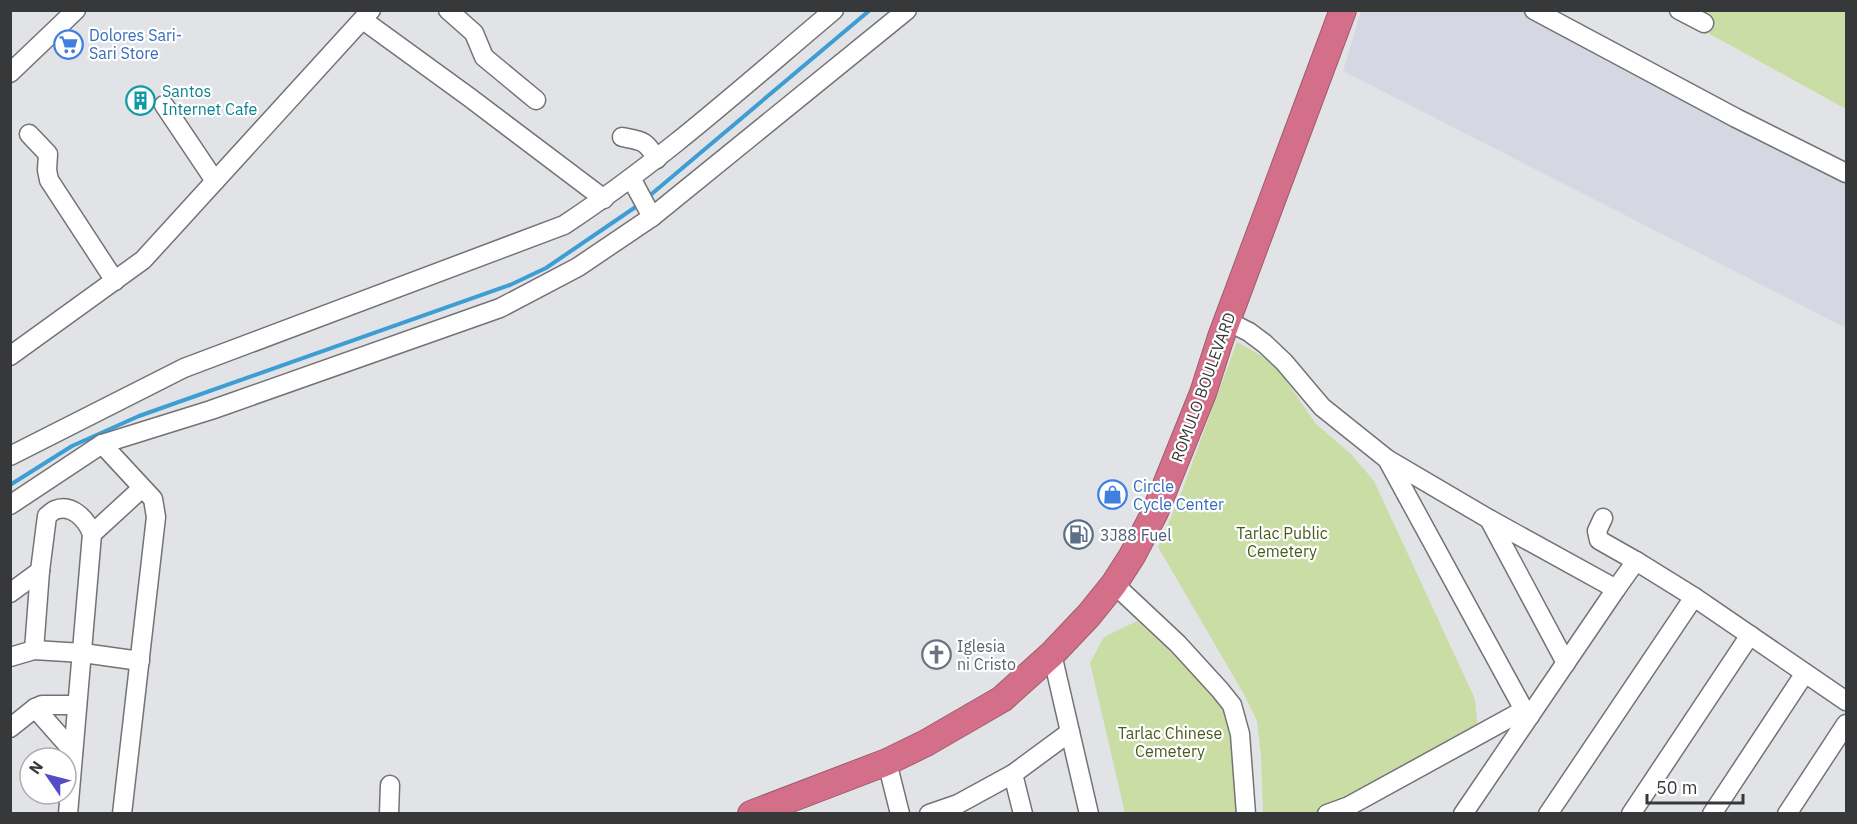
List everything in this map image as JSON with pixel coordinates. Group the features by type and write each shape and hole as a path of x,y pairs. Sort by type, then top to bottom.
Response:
{"highway":[{"name":"ROMULO BOULEVARD","path":"751,813 887,762 926,743 1002,699 1052,654 1089,615 1114,584 1155,512 1203,393 1227,321 1343,10"}],"street":[{"path":"10,73 76,10"},
{"path":"448,10 471,29 484,57 536,100"},
{"path":"10,456 184,368 564,225 604,199 657,159 834,10"},
{"path":"10,505 102,444 211,410 500,308 578,267 652,217 907,10"},
{"path":"1534,10 1736,118 1846,173"},
{"path":"1679,10 1704,23"},
{"path":"10,356 143,260 367,15 469,97 604,199"},
{"path":"164,105 215,181"},
{"path":"29,134 48,154 49,180 115,281"},
{"path":"622,137 648,144 657,159"},
{"path":"631,178 652,217"},
{"path":"1227,321 1249,332 1264,344 1284,362 1322,407 1388,459 1616,590"},
{"path":"102,444 153,499 156,517 122,813"},
{"path":"1388,459 1527,713"},
{"path":"93,534 142,488"},
{"path":"34,650 47,516 55,510 65,509 81,515 93,534 73,746"},
{"path":"1603,518 1597,536 1599,540 1694,597 1846,701"},
{"path":"1489,519 1566,663"},
{"path":"1463,813 1527,713 1566,663 1636,561"},
{"path":"10,593 40,571"},
{"path":"1114,584 1178,644 1232,705 1240,734 1246,813"},
{"path":"1548,813 1694,597"},
{"path":"1631,813 1750,635"},
{"path":"10,657 34,650 83,653 140,661"},
{"path":"1052,654 1089,813"},
{"path":"1712,813 1805,673"},
{"path":"10,728 42,705 77,705"},
{"path":"35,708 69,746"},
{"path":"1328,813 1349,806 1527,713"},
{"path":"1787,813 1846,724"},
{"path":"929,813 959,809 1013,774 1070,732"},
{"path":"887,762 900,813"},
{"path":"1013,774 1023,813"},
{"path":"388,813 390,785"}],"shaded area":[{"path":"1361,11 1529,11 1846,184 1846,328 1343,71"}],"green space":[{"path":"1668,11 1846,11 1846,109"},
{"name":"Tarlac Public Cemetery","path":"1237,342 1274,363 1316,424 1352,455 1374,481 1475,699 1478,733 1319,813 1263,813 1257,721 1245,696 1158,547 1180,496"},
{"name":"Tarlac Chinese Cemetery","path":"1137,621 1222,699 1237,770 1237,813 1125,813 1090,663 1104,637"}],"waterway":[{"path":"648,197 870,10"},
{"path":"10,485 72,446 139,416 510,285 546,268 637,206"}],"place":[{"name":"Dolores Sari- Sari Store","path":"68,44"},
{"name":"Santos Internet Cafe","path":"141,100"},
{"name":"Circle Cycle Center","path":"1112,495"},
{"name":"3J88 Fuel","path":"1079,535"},
{"name":"Iglesia ni Cristo","path":"936,655"}]}
